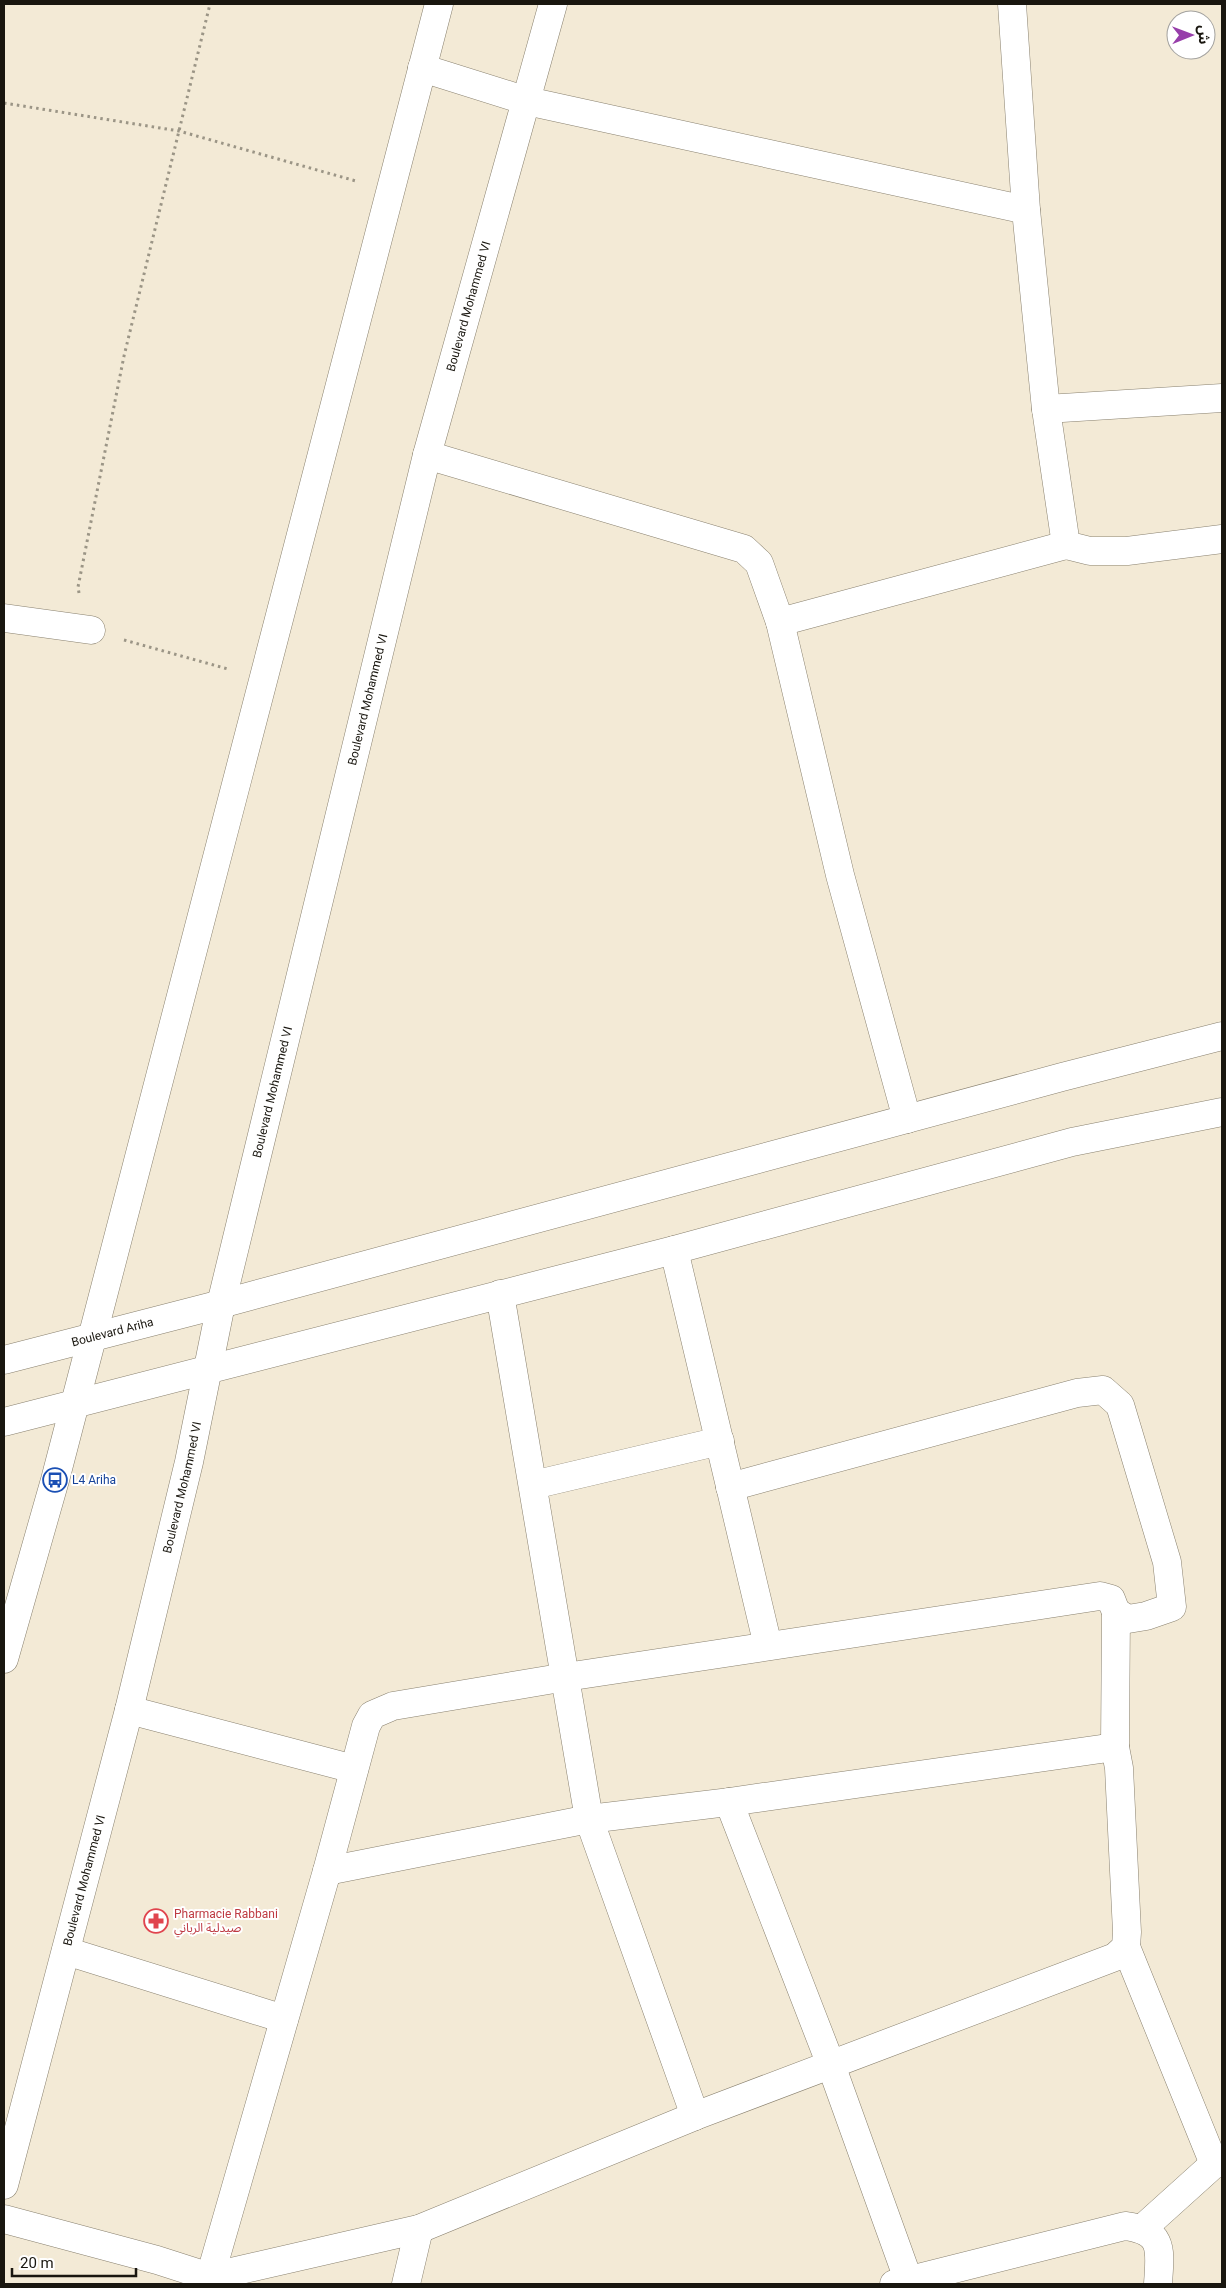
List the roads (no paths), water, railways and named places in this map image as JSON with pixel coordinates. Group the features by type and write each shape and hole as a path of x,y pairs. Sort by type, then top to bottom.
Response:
{"street":[{"path":"4,1659 75,1404 439,4"},
{"name":"Boulevard Mohammed VI","path":"4,2185 129,1710 189,1462 221,1304 427,455 553,4"},
{"path":"1012,4 1026,210 1046,409 1066,545"},
{"path":"422,68 527,101 1026,210"},
{"path":"1046,409 1222,398"},
{"path":"427,455 744,549 759,563 780,622 840,875 907,1119"},
{"path":"780,622 1066,545 1090,551 1126,551 1222,540"},
{"path":"4,618 91,630"},
{"name":"Boulevard Ariha","path":"4,1360 221,1304 1098,1067 1222,1036"},
{"path":"4,1422 674,1250 1072,1142 1222,1112"},
{"path":"674,1250 768,1646"},
{"path":"500,1294 589,1819 695,2116"},
{"path":"730,1487 1077,1393 1103,1390 1120,1405 1167,1562 1172,1606 1146,1616 1128,1619 1116,1612"},
{"path":"533,1485 720,1441"},
{"path":"209,2281 327,1870 366,1726 372,1714 393,1706 566,1677 1100,1596 1111,1599 1116,1612 1115,1747 1119,1768 1127,1932 1126,1947 1218,2164 1143,2228"},
{"path":"129,1710 354,1769"},
{"path":"327,1870 589,1819 728,1802 1115,1747"},
{"path":"728,1802 831,2065 901,2282 1125,2226 1143,2228 1155,2238 1160,2251 1158,2284"},
{"path":"4,2220 157,2260 209,2281 419,2230 695,2116 1115,1957 1126,1947"},
{"path":"66,1951 284,2019"},
{"path":"406,2284 419,2230"}],"place":[{"name":"L4 Ariha","path":"55,1480"},
{"name":"Pharmacie Rabbani صيدلية الرباني","path":"156,1921"}]}
